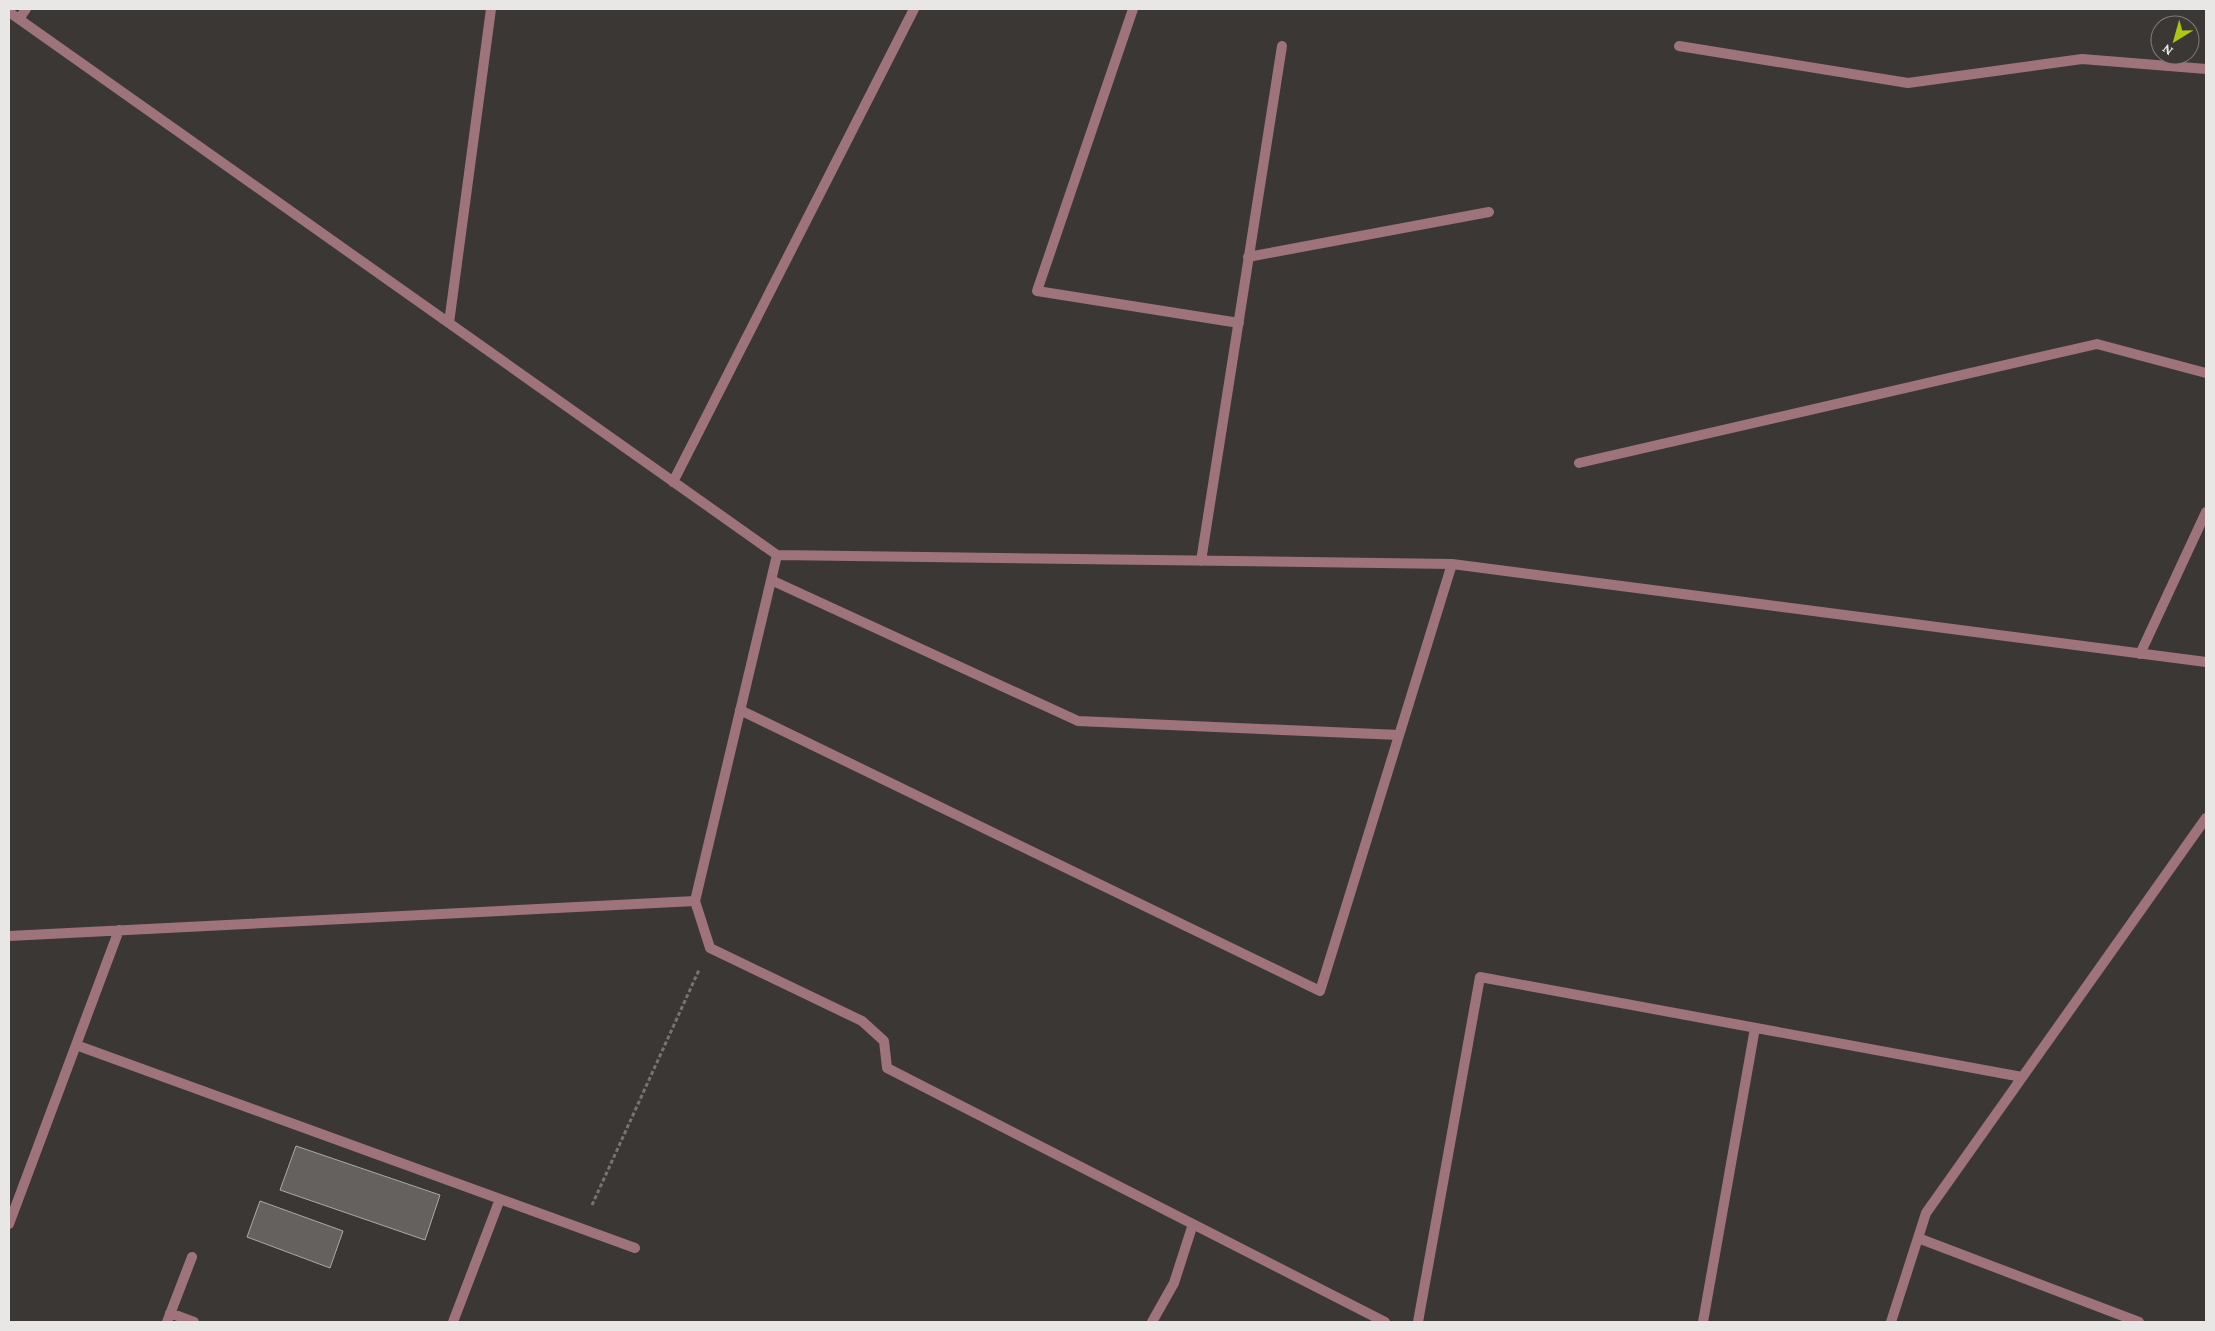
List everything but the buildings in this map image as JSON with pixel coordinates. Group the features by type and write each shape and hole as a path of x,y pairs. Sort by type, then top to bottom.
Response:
{"street":[{"path":"19,19 26,9"},
{"path":"449,323 491,9"},
{"path":"674,482 914,9"},
{"path":"1133,9 1037,291 1238,322"},
{"path":"9,12 776,555 1452,564 2206,662"},
{"path":"1201,561 1282,46"},
{"path":"1680,46 1908,83 2082,59 2206,69"},
{"path":"1248,257 1489,212"},
{"path":"1578,463 2097,344 2206,373"},
{"path":"2140,654 2206,512"},
{"path":"776,555 695,901 710,948 862,1021 884,1041 887,1068 1385,1322"},
{"path":"740,710 1320,991 1452,564"},
{"path":"771,580 1078,721 1399,735"},
{"path":"1891,1322 1926,1213 2206,818"},
{"path":"9,936 695,901"},
{"path":"9,1224 119,930"},
{"path":"1418,1322 1480,977 2022,1077"},
{"path":"1703,1322 1756,1028"},
{"path":"76,1045 635,1248"},
{"path":"453,1322 500,1199"},
{"path":"1152,1322 1174,1282 1192,1224"},
{"path":"1918,1238 2139,1322"},
{"path":"192,1257 169,1318 194,1322"}],"path":[{"path":"581,1228 710,948"}]}
